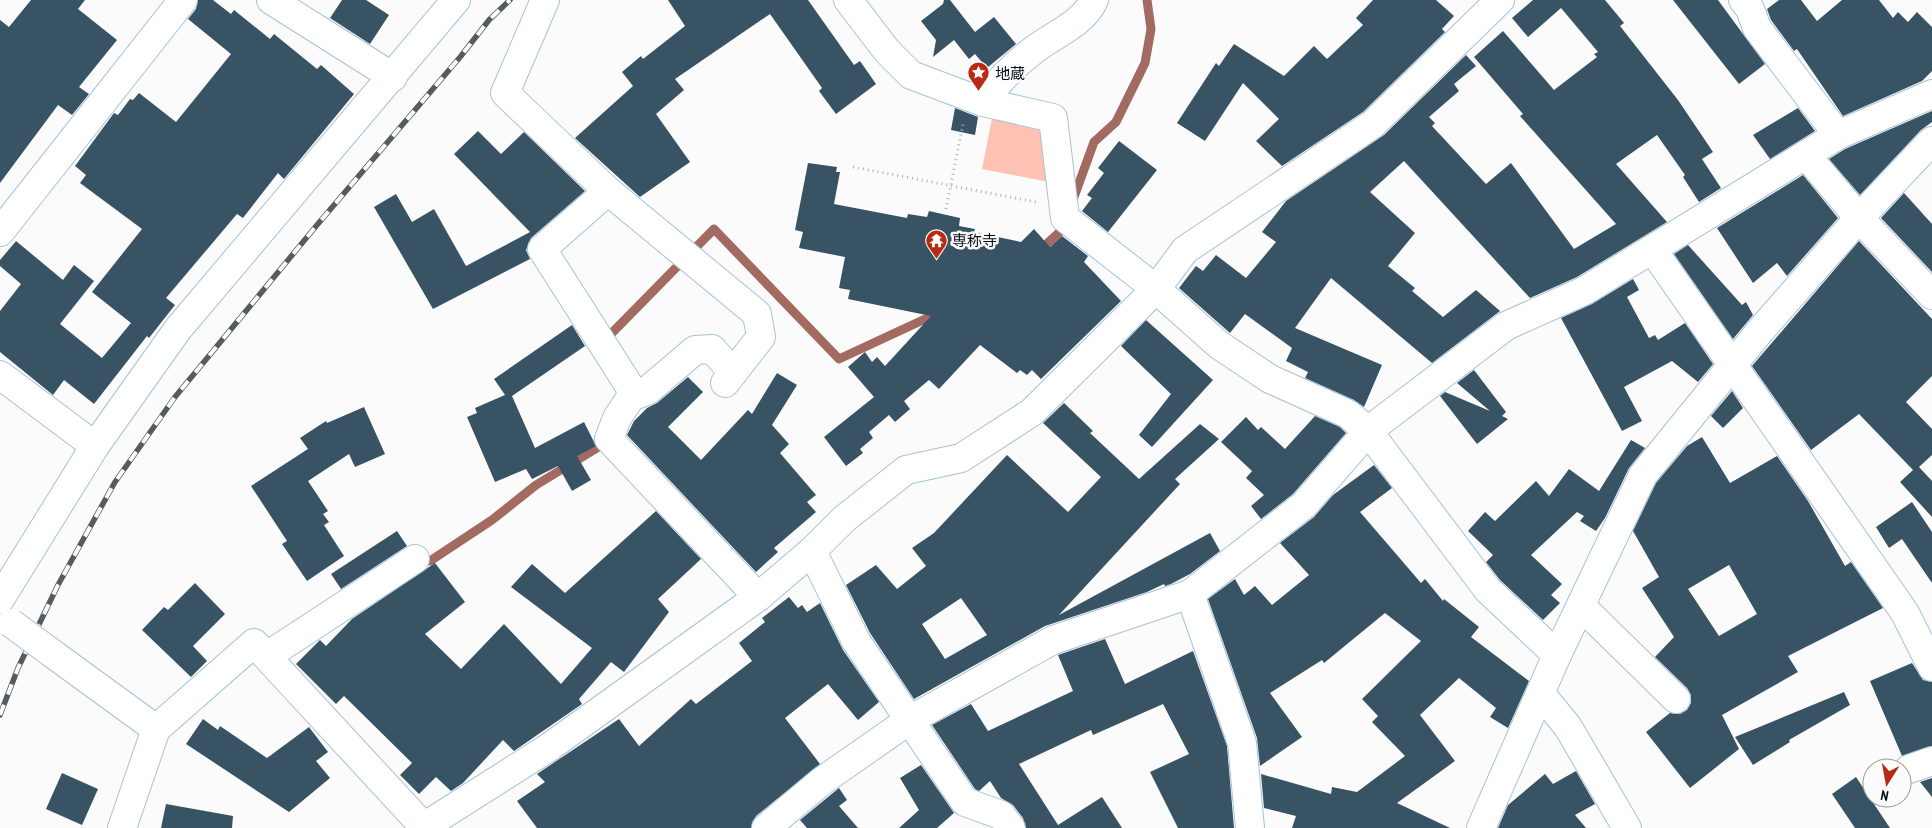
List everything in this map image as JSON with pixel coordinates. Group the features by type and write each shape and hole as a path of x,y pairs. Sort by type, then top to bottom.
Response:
{"street":[{"path":"0,232 183,0"},
{"path":"271,0 393,77"},
{"path":"156,729 53,654 4,613 95,446 178,329 393,77 456,0"},
{"path":"545,0 505,93 608,191 757,314 761,337 728,377 712,349 695,350 647,391 631,397 617,418 609,439 758,597"},
{"path":"848,0 887,51 911,76 976,99 1053,118 1065,218 1156,289 1219,344 1270,379 1348,414 1368,431 1488,590 1557,656"},
{"path":"976,99 1027,56 1088,12 1094,0"},
{"path":"122,828 156,729 254,643 268,656 424,828 548,748 758,597 812,551 844,519 906,470 961,458 1032,412 1156,289 1185,250 1373,124 1500,0"},
{"path":"1751,3 1757,28 1838,135"},
{"path":"766,828 822,781 908,720 1053,640 1190,594 1304,505 1368,431 1506,326 1584,291 1838,135 1932,94"},
{"path":"1481,828 1557,656 1643,475 1732,366 1859,218 1932,141"},
{"path":"1806,155 1859,218 1932,295"},
{"path":"608,191 542,249 630,387 631,397"},
{"path":"1652,249 1905,613 1932,666"},
{"path":"0,375 95,446"},
{"path":"812,551 856,642 965,802 1001,815 1010,828"},
{"path":"268,656 415,559"},
{"path":"1190,594 1242,743 1250,828"},
{"path":"1581,606 1676,699"},
{"path":"1541,694 1568,727 1627,828"}],"path":[{"path":"946,209 976,99"},
{"path":"852,166 1063,207"}],"shaded area":[{"path":"993,113 1047,124 1054,183 982,169"}],"building":[{"path":"31,0 85,0 78,9 117,40 79,87 89,94 72,115 58,105 0,183 0,20 9,27"},
{"path":"198,0 213,0 231,14 234,10 270,39 274,34 317,69 321,65 354,94 284,179 278,173 243,218 237,214 166,298 175,305 149,338 147,336 94,404 64,380 53,395 0,352 0,311 21,284 0,266 0,260 16,241 63,280 74,265 94,281 60,324 102,358 131,323 92,292 142,229 80,183 86,175 75,166 114,113 118,115 130,99 133,100 139,93 176,122 231,54 188,19 196,9"},
{"path":"342,0 366,0 389,15 370,44 330,18"},
{"path":"668,0 808,0 854,65 860,61 876,84 836,114 819,91 822,88 770,14 675,79 684,90 656,114 690,162 640,197 575,138 633,86 622,72 641,56 643,59 685,26"},
{"path":"944,0 950,0 975,32 994,17 1016,44 987,68 975,54 969,59 954,40 933,57 936,40 921,21 943,4"},
{"path":"1373,0 1436,0 1454,16 1442,29 1445,32 1363,112 1282,166 1256,141 1279,119 1243,83 1205,141 1177,123 1216,63 1219,66 1234,44 1284,76 1314,46 1327,59 1363,25 1356,18"},
{"path":"1533,0 1605,0 1624,23 1620,26 1678,100 1713,152 1702,159 1721,188 1699,202 1683,177 1685,175 1657,135 1616,164 1667,222 1577,277 1530,298 1404,161 1370,192 1415,233 1388,266 1415,288 1412,291 1443,317 1476,290 1500,311 1432,363 1331,278 1295,328 1382,365 1364,407 1354,400 1305,378 1308,372 1286,361 1292,348 1245,314 1230,333 1179,288 1196,266 1203,271 1216,255 1246,278 1276,242 1262,232 1286,201 1384,135 1466,55 1476,66 1454,84 1459,91 1429,117 1435,123 1432,126 1486,184 1511,163 1574,249 1616,224 1520,116 1523,114 1474,57 1503,31 1554,90 1597,57 1594,54 1598,52 1561,8 1528,37 1512,18"},
{"path":"1673,0 1718,0 1765,64 1739,84"},
{"path":"1779,0 1801,0 1817,21 1842,0 1879,0 1893,18 1898,12 1908,22 1917,12 1932,27 1932,71 1922,81 1843,116 1797,49 1794,51 1771,20 1767,9"},
{"path":"955,108 978,117 975,135 951,130"},
{"path":"1798,108 1815,131 1770,159 1753,135"},
{"path":"1932,111 1932,122 1921,130 1860,195 1829,159 1845,149"},
{"path":"478,131 501,154 524,132 585,191 531,238 526,250 530,259 433,309 374,207 396,194 412,222 434,209 466,266 530,232 454,154"},
{"path":"1119,141 1157,170 1108,232 1082,211 1092,198 1087,195 1104,173 1098,168"},
{"path":"808,163 837,167 836,172 840,172 834,204 907,218 908,214 927,217 929,211 960,218 959,226 975,229 974,232 1021,242 1034,229 1050,247 1062,236 1088,256 1084,262 1121,301 1041,379 1032,370 1027,375 1020,370 1017,373 980,345 939,389 929,380 904,401 910,409 895,422 889,415 869,432 873,438 860,449 863,453 846,466 824,437 874,397 848,367 865,352 872,362 877,357 885,366 931,316 848,299 850,290 839,288 845,257 799,248 803,232 795,230"},
{"path":"1803,175 1838,218 1787,276 1777,263 1753,283 1717,228"},
{"path":"1904,193 1932,224 1932,272 1881,218"},
{"path":"1859,241 1932,319 1932,376 1906,402 1932,429 1932,455 1919,467 1932,481 1932,517 1900,482 1913,470 1859,414 1811,450 1752,366"},
{"path":"1688,245 1742,305 1746,302 1753,315 1733,339 1674,254"},
{"path":"1633,279 1639,290 1627,297 1649,338 1655,335 1658,340 1685,323 1713,364 1698,382 1672,361 1624,387 1642,421 1622,431 1561,318 1592,304"},
{"path":"1146,320 1213,380 1152,447 1139,435 1171,394 1121,346"},
{"path":"572,325 585,346 512,396 535,448 584,422 596,446 577,456 591,480 572,491 558,466 532,479 526,469 495,482 467,417 477,413 475,408 505,395 494,379"},
{"path":"1474,370 1506,412 1502,416 1508,419 1477,444 1440,396 1445,392 1490,411 1457,383"},
{"path":"777,373 797,385 772,425 789,444 780,453 816,495 807,502 816,512 774,548 778,552 756,572 627,435 634,421 647,408 657,403 688,377 703,392 668,427 701,460 748,410 752,414"},
{"path":"1732,391 1743,408 1723,428 1711,416"},
{"path":"1064,403 1093,431 1090,433 1139,479 1200,424 1219,439 1175,479 1180,484 1059,615 1210,533 1220,551 1190,574 1171,584 1165,586 1164,584 1147,592 1045,626 914,699 870,633 846,585 876,565 897,589 926,566 912,548 934,533 1007,455 1068,512 1101,477 1043,423","holes":["961,598 987,635 945,659 922,624"]},
{"path":"364,407 385,454 355,467 349,454 308,481 328,511 323,514 329,522 324,525 344,556 307,581 282,544 287,541 251,486 308,449 300,438 326,421 327,423"},
{"path":"1315,416 1340,427 1346,433 1293,494 1261,519 1251,506 1264,495 1246,478 1252,471 1221,442 1246,417 1258,430 1261,427 1285,449"},
{"path":"1702,437 1730,483 1777,456 1808,501 1845,566 1851,562 1883,608 1788,656 1798,672 1722,715 1739,749 1690,788 1646,732 1670,713 1680,714 1687,710 1691,703 1691,695 1687,688 1655,657 1674,637 1642,588 1659,577 1633,531 1656,483 1687,446","holes":["1729,565 1757,614 1719,636 1688,589"]},
{"path":"1631,440 1645,448 1629,468 1605,518 1596,531 1580,521 1584,516 1577,512 1531,555 1562,584 1551,595 1560,603 1543,620 1500,580 1486,562 1493,555 1468,531 1485,512 1495,521 1536,481 1549,496 1569,469 1599,491"},
{"path":"1374,465 1392,488 1360,512 1421,583 1425,579 1443,601 1444,599 1479,627 1471,637 1529,681 1508,728 1490,717 1496,708 1459,678 1420,715 1455,761 1397,803 1450,828 1292,828 1296,816 1264,808 1261,774 1331,794 1332,787 1357,792 1405,756 1372,722 1378,716 1362,699 1421,641 1385,613 1324,663 1322,660 1270,693 1302,737 1260,766 1257,738 1208,599 1235,579 1244,595 1255,586 1272,605 1309,575 1280,543 1314,517 1333,495"},
{"path":"1912,502 1932,532 1932,583 1902,539 1889,548 1876,527"},
{"path":"656,511 701,559 658,599 669,612 624,672 611,662 579,699 582,704 514,751 503,740 463,783 451,791 436,777 419,794 400,775 412,763 344,696 336,704 296,664 320,640 326,646 352,619 435,563 465,602 425,634 461,669 504,624 561,684 592,648 511,587 532,564 565,593"},
{"path":"397,531 407,546 341,589 331,574"},
{"path":"195,583 225,614 193,646 207,661 191,677 142,630 164,607 168,610"},
{"path":"789,597 798,608 802,605 807,612 820,603 843,650 879,702 858,720 828,684 785,718 820,764 756,816 751,828 537,828 517,801 545,782 537,774 619,719 639,746 691,699 696,704 752,661 739,643 765,622 762,618"},
{"path":"1105,639 1125,684 1193,651 1227,746 1234,828 1178,828 1150,772 1189,754 1163,704 1093,735 1091,730 1019,764 1058,825 1102,797 1122,828 1026,828 1023,818 1013,805 1001,798 990,781 979,791 975,789 932,725 971,704 988,731 1073,691 1058,655"},
{"path":"1912,663 1923,680 1932,682 1932,746 1902,756 1870,681"},
{"path":"1844,692 1850,705 1789,740 1790,742 1753,765 1735,737"},
{"path":"203,719 218,730 220,726 267,758 309,727 328,752 316,761 330,778 289,812 186,744"},
{"path":"921,765 954,813 937,828 899,828 919,810 900,778"},
{"path":"1576,771 1595,804 1575,815 1586,828 1498,828 1508,805 1545,774 1553,784"},
{"path":"62,773 98,789 82,825 46,809"},
{"path":"1856,777 1862,786 1862,808 1877,808 1890,828 1855,828 1832,794"},
{"path":"1932,778 1932,797 1920,782"},
{"path":"839,788 847,800 839,806 858,828 807,828 800,820"},
{"path":"166,804 233,816 232,828 161,828"}],"waterway":[{"path":"1074,197 1094,142 1116,122 1145,63 1151,29 1147,0"},
{"path":"1040,250 1064,228"},
{"path":"608,341 607,338 714,229 839,359 938,313"},
{"path":"430,561 492,520 536,485 602,445"}],"railway":[{"path":"0,715 18,668 58,585 115,482 175,397 317,225 461,56 489,20 510,0"}],"place":[{"name":"地蔵","path":"979,92"},
{"name":"専称寺","path":"936,259"}]}
